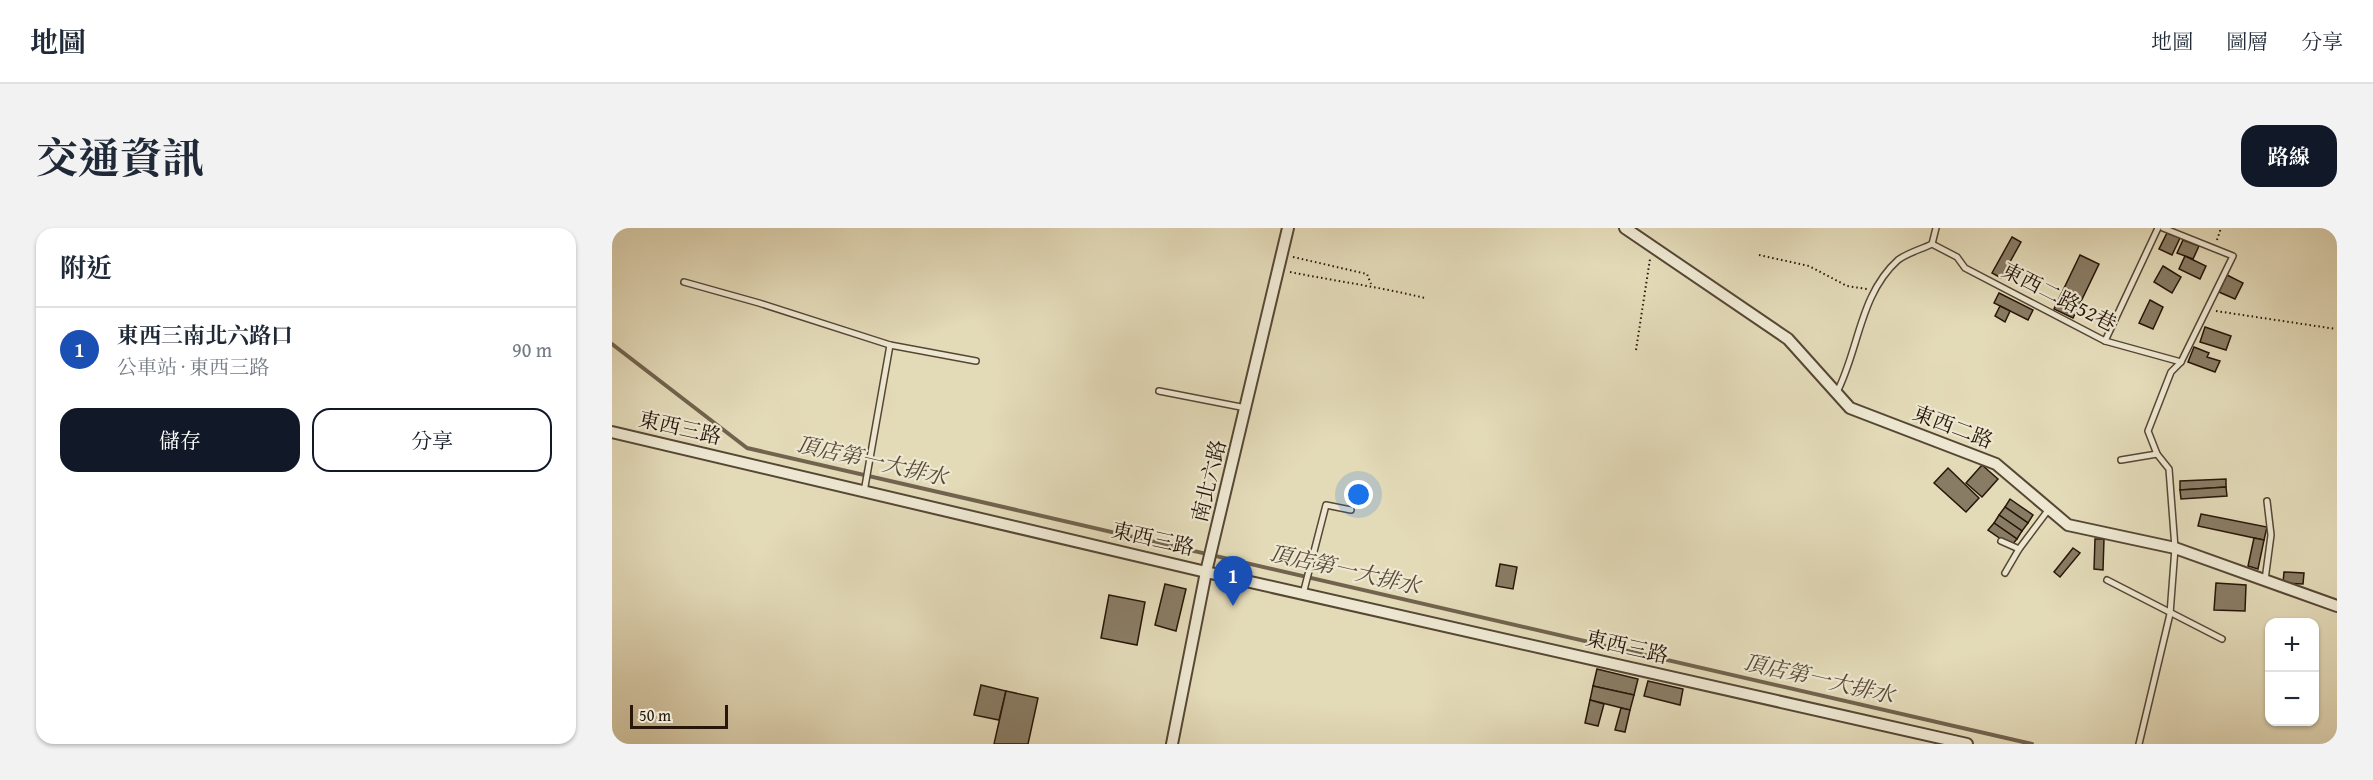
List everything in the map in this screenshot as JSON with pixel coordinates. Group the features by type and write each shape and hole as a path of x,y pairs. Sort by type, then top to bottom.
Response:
{"street":[{"name":"南北六路","path":"1172,744 1206,572 1247,408 1288,228"},
{"name":"東西二路","path":"1624,228 1788,339 1850,408 1996,464 2068,525 2175,548 2337,606"},
{"name":"東西三路","path":"612,432 1206,572 1967,744"}],"lane":[{"path":"1836,395 1847,374 1866,308 1876,290 1899,260 1932,244 1936,228"},
{"path":"2105,341 2158,228"},
{"path":"2139,744 2170,614 2175,548 2169,469 2157,454 2148,431 2170,372 2181,362 2233,256 2163,228"},
{"name":"東西二路52巷","path":"1932,244 1957,257 1965,268 2105,341 2181,362"},
{"path":"684,282 759,303 890,345 976,361"},
{"path":"864,492 890,345"},
{"path":"1159,391 1247,408"},
{"path":"2121,460 2157,454"},
{"path":"2265,581 2271,535 2267,501"},
{"path":"1303,594 1326,505 1351,510"},
{"path":"2005,573 2019,549 2049,509"},
{"path":"2001,541 2019,549"},
{"path":"2107,580 2222,639"}],"path":[{"path":"2214,248 2221,228"},
{"path":"1636,350 1652,248"},
{"path":"1282,254 1367,274 1371,284"},
{"path":"1758,255 1809,266 1847,286 1876,290"},
{"path":"1279,269 1342,283 1371,284 1425,298"},
{"path":"2207,309 2336,329"}],"building":[{"path":"2167,233 2180,238 2172,255 2159,249"},
{"path":"2012,237 2021,242 2001,278 1992,273"},
{"path":"2183,240 2199,246 2193,259 2177,253"},
{"path":"2080,255 2099,264 2073,318 2054,309"},
{"path":"2185,256 2206,266 2200,279 2179,269"},
{"path":"2163,266 2181,277 2172,293 2154,282"},
{"path":"2227,275 2243,283 2235,299 2219,292"},
{"path":"1999,293 2033,310 2028,320 1994,303"},
{"path":"2150,300 2163,307 2153,329 2139,323"},
{"path":"2000,306 2010,311 2005,322 1995,316"},
{"path":"2205,327 2231,336 2226,350 2200,342"},
{"path":"2194,347 2209,353 2207,357 2220,361 2215,372 2188,362"},
{"path":"1982,465 1998,479 1982,497 1966,483"},
{"path":"1948,468 1979,498 1966,512 1934,483"},
{"path":"2226,479 2226,487 2180,490 2180,481"},
{"path":"2226,487 2227,496 2181,499 2180,490"},
{"path":"2010,499 2033,515 2028,523 2005,507"},
{"path":"2005,507 2028,523 2022,531 1999,515"},
{"path":"2201,514 2267,527 2264,540 2198,526"},
{"path":"1999,515 2022,531 2017,539 1994,523"},
{"path":"1994,523 2017,539 2011,546 1988,530"},
{"path":"2254,538 2264,540 2258,569 2248,566"},
{"path":"2095,539 2104,539 2103,570 2094,569"},
{"path":"2073,548 2080,553 2060,577 2054,572"},
{"path":"1500,564 1517,567 1513,589 1496,586"},
{"path":"2284,572 2304,573 2303,584 2283,583"},
{"path":"2216,583 2246,585 2245,611 2214,610"},
{"path":"1165,584 1186,589 1176,631 1155,625"},
{"path":"1109,595 1145,602 1137,645 1101,638"},
{"path":"1597,669 1638,679 1634,695 1593,686"},
{"path":"1648,681 1683,689 1680,705 1644,696"},
{"path":"981,685 1006,691 999,720 974,715"},
{"path":"1593,686 1634,695 1630,710 1590,700"},
{"path":"1006,691 1038,698 1028,744 994,744"},
{"path":"1590,700 1604,704 1598,726 1585,723"},
{"path":"1621,708 1630,710 1625,732 1615,730"}],"waterway":[{"name":"頂店第一大排水","path":"612,344 747,448 2032,744"}],"place":[{"name":"東西三南北六路口","path":"1233,606"}]}
